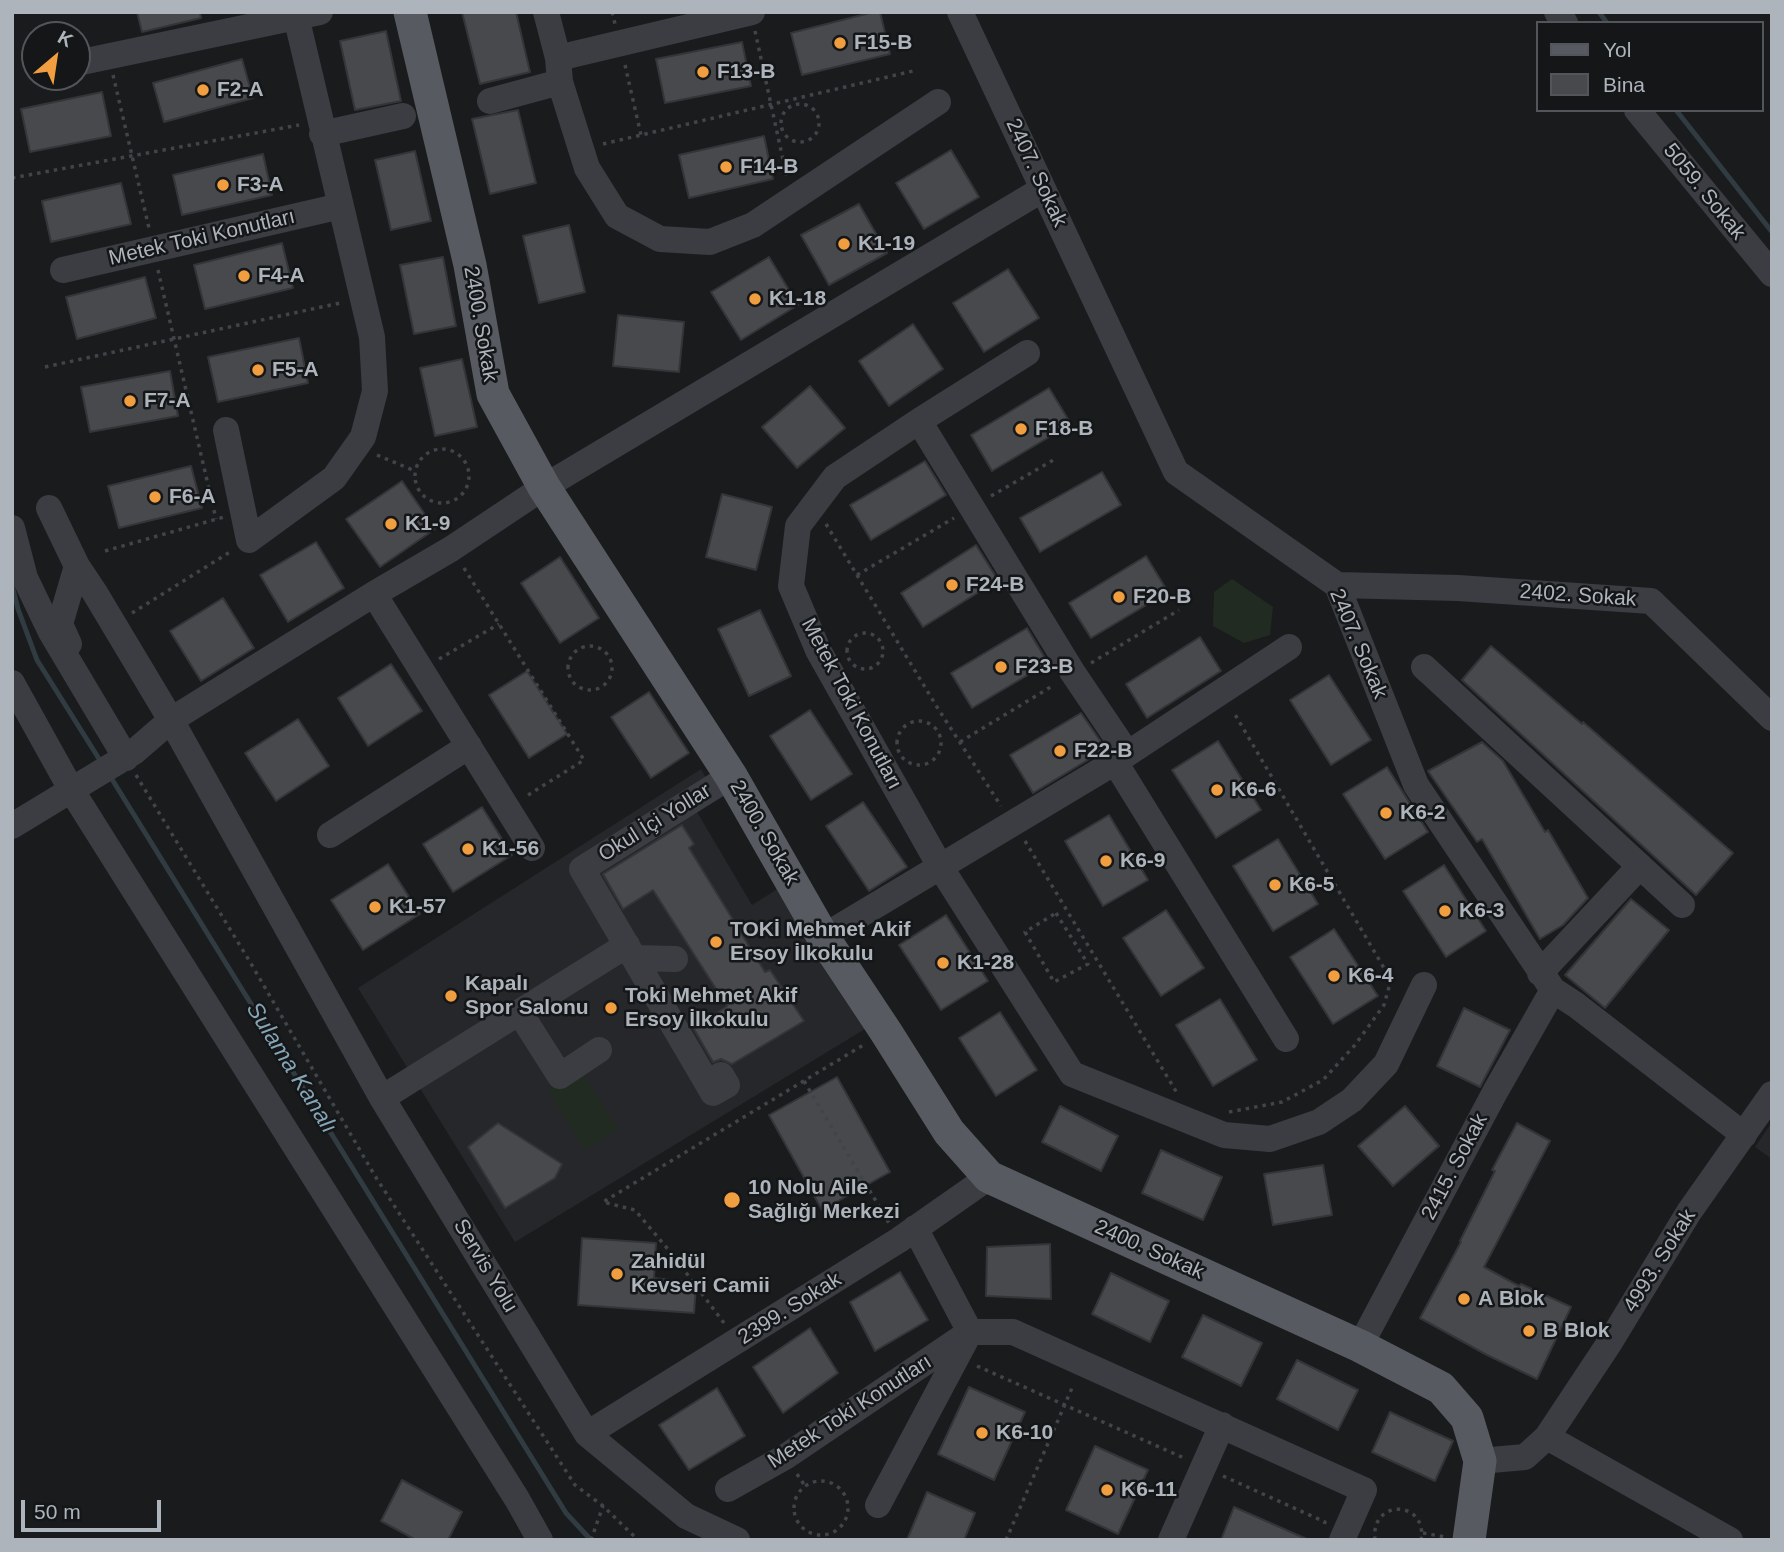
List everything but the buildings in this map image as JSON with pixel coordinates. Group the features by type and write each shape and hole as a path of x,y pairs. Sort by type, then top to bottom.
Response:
{"main road":[{"name":"2400. Sokak","path":"410,12 470,265 493,394 544,488 731,776 823,937 949,1132 989,1177 1360,1346 1441,1388 1467,1418 1480,1461 1469,1540"}],"street":[{"path":"546,12 559,70 587,168 618,216 660,239 710,243 753,225 938,102"},
{"path":"490,102 620,44 751,12"},
{"name":"2407. Sokak","path":"960,12 1176,472 1336,585 1416,785 1547,981 1744,1135"},
{"path":"91,60 304,14 321,127 372,337 375,391 363,437 334,478 249,540 226,430"},
{"name":"5059. Sokak","path":"1639,112 1772,274"},
{"path":"321,127 403,116"},
{"path":"12,826 128,757 172,720 451,549 544,488 1043,190"},
{"name":"Metek Toki Konutları","path":"63,270 341,206"},
{"name":"Metek Toki Konutları","path":"1027,353 835,477 798,526 791,586 818,650 941,868 1072,1074 1224,1135 1270,1139 1319,1122 1352,1100 1386,1064 1424,985"},
{"path":"919,421 1073,673 1286,1039"},
{"name":"Servis Yolu","path":"49,508 77,566 172,720 383,1098 586,1434 686,1516 737,1540"},
{"path":"12,528 25,578 51,632 128,757"},
{"path":"77,566 60,624 64,637 128,757"},
{"name":"2402. Sokak","path":"1336,585 1458,588 1651,601 1772,718"},
{"path":"374,594 532,848"},
{"path":"823,937 1013,825 1289,647"},
{"path":"1424,667 1682,905"},
{"path":"12,683 510,1487 540,1540"},
{"path":"330,835 469,746"},
{"name":"Okul İçi Yollar","path":"721,1075 727,1085 713,1093 582,869 731,776"},
{"name":"2415. Sokak","path":"1360,1346 1495,1092 1547,981 1640,866"},
{"path":"383,1098 520,1013 630,951 675,959"},
{"path":"520,1013 561,1076 599,1050"},
{"name":"4993. Sokak","path":"1480,1461 1525,1457 1547,1437 1610,1342 1689,1212 1772,1094"},
{"name":"2399. Sokak","path":"586,1434 738,1342 907,1234 989,1177"},
{"path":"907,1234 970,1332 1013,1332 1364,1490 1331,1535"},
{"name":"Metek Toki Konutları","path":"729,1489 785,1457 970,1332"},
{"name":"Metek Toki Konutları","path":"878,1505 970,1332"},
{"path":"1171,1540 1222,1425"},
{"path":"1547,1437 1730,1540"}],"path":[{"path":"612,12 641,135"},
{"path":"751,12 792,200"},
{"path":"109,56 216,519"},
{"path":"581,149 913,71"},
{"path":"803,104 818,115 819,127 813,137 802,142 795,141 782,129 782,117 790,106 803,104"},
{"path":"12,178 132,156 321,127"},
{"path":"45,367 362,298"},
{"path":"356,446 415,471"},
{"path":"448,449 463,458 469,475 468,484 457,499 440,504 423,496 417,489 415,471 418,463 431,451 448,449"},
{"path":"814,505 937,707 1029,847 1177,1093"},
{"path":"105,551 243,511"},
{"path":"128,616 249,540"},
{"path":"451,549 584,761 507,808"},
{"path":"422,669 499,623"},
{"path":"860,633 878,638 884,649 878,665 867,670 861,670 851,664 846,652 850,640 860,633"},
{"path":"586,646 600,648 606,652 612,665 610,680 598,689 591,690 576,685 568,673 570,659 579,648 586,646"},
{"path":"1224,1113 1282,1102 1323,1080 1384,1006 1391,980 1227,701"},
{"path":"917,721 931,724 941,743 936,756 925,764 917,764 910,763 900,753 898,739 904,727 917,721"},
{"path":"128,757 374,1176 575,1485 603,1506 638,1540"},
{"path":"1056,913 1067,929 1088,964 1054,982 1025,932 1056,913"},
{"path":"738,1342 673,1254 635,1210 603,1202 886,1032"},
{"path":"803,1081 907,1234"},
{"path":"965,1361 1325,1522 1331,1535"},
{"path":"1006,1540 1072,1388"},
{"path":"813,1482 830,1483 838,1487 847,1502 845,1520 833,1533 815,1535 800,1525 794,1509 795,1500 805,1486 813,1482"},
{"path":"591,1540 603,1506"},
{"path":"1375,1540 1376,1524 1380,1517 1387,1511 1403,1509 1417,1517 1421,1524 1422,1540"}],"shaded area":[{"path":"1232,579 1273,607 1270,635 1244,643 1213,626 1214,592"},
{"name":"Toki Mehmet Akif Ersoy İlkokulu","path":"701,769 715,794 697,812 752,905 779,888 865,1029 515,1242 358,988"},
{"path":"580,1069 618,1129 585,1150 547,1090"},
{"path":"1772,1122 1772,1159 1755,1147"}],"waterway":[{"path":"1599,12 1606,21"},
{"path":"1678,112 1772,232"},
{"name":"Sulama Kanalı","path":"12,585 37,660 101,762"},
{"name":"Sulama Kanalı","path":"110,776 566,1513 591,1540"}],"place":[{"name":"F15-B","path":"840,43"},
{"name":"F13-B","path":"703,72"},
{"name":"F2-A","path":"203,90"},
{"name":"F14-B","path":"726,167"},
{"name":"F3-A","path":"223,185"},
{"name":"K1-19","path":"844,244"},
{"name":"F4-A","path":"244,276"},
{"name":"K1-18","path":"755,299"},
{"name":"F5-A","path":"258,370"},
{"name":"F7-A","path":"130,401"},
{"name":"F18-B","path":"1021,429"},
{"name":"F6-A","path":"155,497"},
{"name":"K1-9","path":"391,524"},
{"name":"F24-B","path":"952,585"},
{"name":"F20-B","path":"1119,597"},
{"name":"F23-B","path":"1001,667"},
{"name":"F22-B","path":"1060,751"},
{"name":"K6-6","path":"1217,790"},
{"name":"K6-2","path":"1386,813"},
{"name":"K1-56","path":"468,849"},
{"name":"K6-9","path":"1106,861"},
{"name":"K6-5","path":"1275,885"},
{"name":"K1-57","path":"375,907"},
{"name":"K6-3","path":"1445,911"},
{"name":"TOKİ Mehmet Akif Ersoy İlkokulu","path":"716,942"},
{"name":"K1-28","path":"943,963"},
{"name":"K6-4","path":"1334,976"},
{"name":"Kapalı Spor Salonu","path":"451,996"},
{"name":"Toki Mehmet Akif Ersoy İlkokulu","path":"611,1008"},
{"name":"10 Nolu Aile Sağlığı Merkezi","path":"732,1200"},
{"name":"Zahidül Kevseri Camii","path":"617,1274"},
{"name":"A Blok","path":"1464,1299"},
{"name":"B Blok","path":"1529,1331"},
{"name":"K6-10","path":"982,1433"},
{"name":"K6-11","path":"1107,1490"}]}
